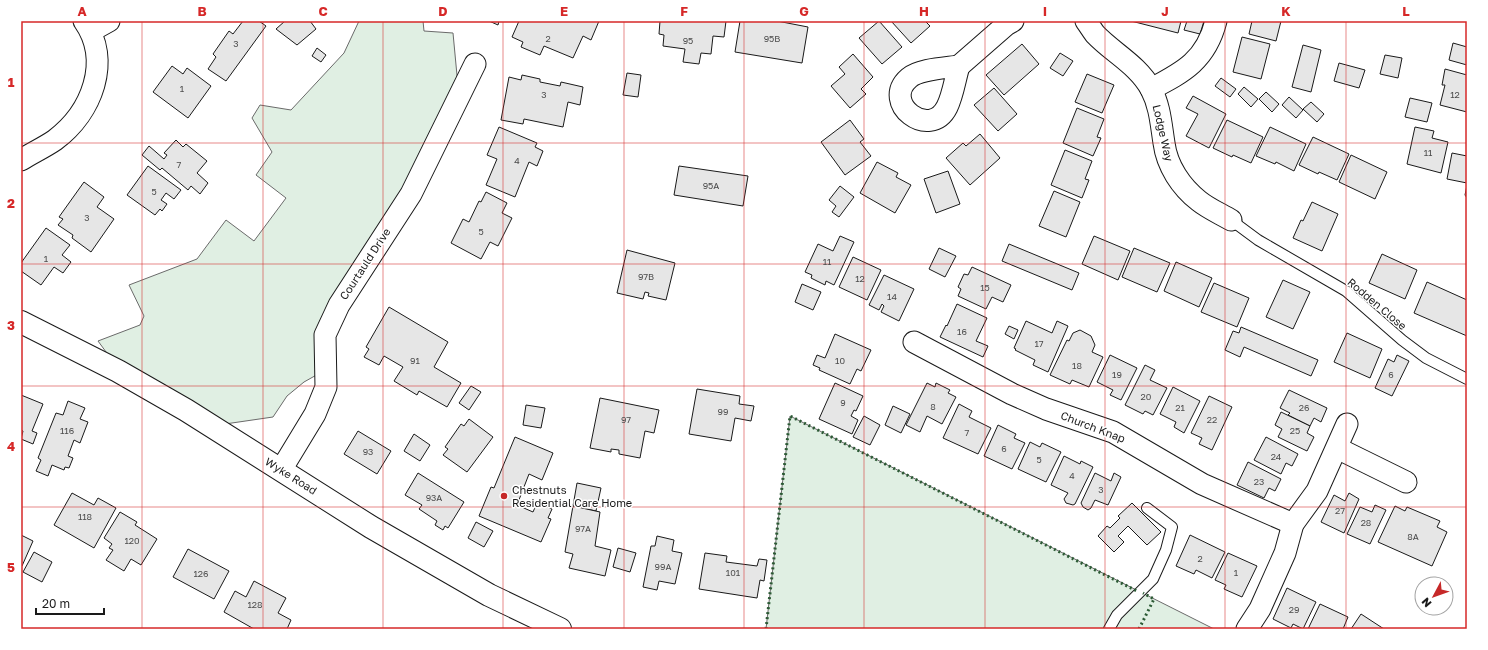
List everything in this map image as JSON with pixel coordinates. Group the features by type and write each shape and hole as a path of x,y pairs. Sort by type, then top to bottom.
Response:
{"main road":[{"name":"Wyke Road","path":"21,322 118,371 186,410 372,527 489,595 560,629"}],"street":[{"path":"21,160 55,140 70,126 84,108 92,92 97,72 96,51 87,26 109,21"},
{"path":"959,66 1006,25 1013,21"},
{"name":"Lodge Way","path":"1086,21 1095,34 1132,65 1142,76 1151,90 1159,108 1164,146 1174,173 1185,188 1200,202 1231,220"},
{"path":"1151,90 1178,76 1189,68 1208,44 1216,21"},
{"name":"Courtauld Drive","path":"281,470 315,414 326,387 325,335 338,305 410,194 474,64"},
{"name":"Church Knap","path":"914,342 1012,394 1046,410 1112,432 1202,484 1293,524"},
{"path":"1247,629 1260,609 1285,553 1293,524 1317,491 1348,424"},
{"path":"1336,448 1406,482"}],"lane":[{"name":"Rodden Close","path":"1231,220 1258,240 1346,292 1402,340 1426,358 1467,379"},
{"path":"1109,629 1117,615 1153,579 1166,550 1172,527 1147,508"}],"green space":[{"path":"359,21 423,21 424,31 453,33 458,86 405,190 332,308 320,373 304,382 287,396 273,417 225,424 109,356 98,341 140,325 144,316 129,285 197,259 226,220 254,241 286,198 256,175 272,152 252,118 260,105 291,110 344,53"},
{"path":"790,416 1214,629 766,629"}],"building":[{"path":"243,21 259,21 266,26 226,81 208,69 216,57 213,54 229,31 233,34"},
{"path":"285,21 310,21 316,29 297,45 276,29"},
{"path":"489,21 499,21 498,25"},
{"path":"519,21 599,21 591,40 583,36 573,58 544,46 540,55 521,47 523,42 512,37"},
{"path":"660,21 726,21 724,37 713,36 711,54 701,53 699,64 683,62 685,49 663,46 664,35 659,34"},
{"path":"740,21 777,21 808,27 802,63 735,52"},
{"path":"879,21 902,47 882,64 859,38"},
{"path":"891,21 925,21 930,26 911,43"},
{"path":"1131,21 1181,21 1178,33"},
{"path":"1187,21 1204,21 1200,34 1184,30"},
{"path":"1252,21 1281,21 1276,41 1249,34"},
{"path":"1242,37 1270,44 1261,79 1233,72"},
{"path":"1453,43 1467,47 1467,65 1449,60"},
{"path":"1022,44 1039,64 1004,95 986,75"},
{"path":"1303,45 1321,50 1311,92 1292,87"},
{"path":"317,48 326,55 321,62 312,56"},
{"path":"1060,53 1073,61 1063,76 1050,68"},
{"path":"853,54 873,77 861,89 866,94 850,108 831,86 845,74 839,67"},
{"path":"1385,55 1402,58 1398,78 1380,74"},
{"path":"1339,63 1365,70 1359,88 1334,81"},
{"path":"172,66 183,74 187,68 211,86 188,118 153,92"},
{"path":"1445,69 1467,75 1467,112 1440,105 1445,85 1442,85"},
{"path":"627,73 641,75 638,97 623,95"},
{"path":"1087,74 1114,85 1102,113 1075,102"},
{"path":"522,75 540,79 540,82 560,86 561,82 583,87 580,105 568,102 563,127 524,119 523,124 501,120 509,77 521,80"},
{"path":"1221,78 1236,89 1230,97 1215,86"},
{"path":"1244,87 1258,99 1251,107 1238,94"},
{"path":"994,88 1017,114 998,131 974,105"},
{"path":"1266,92 1279,104 1272,112 1259,99"},
{"path":"1193,96 1226,114 1209,148 1186,136 1198,114 1186,108"},
{"path":"1289,97 1303,110 1296,118 1282,105"},
{"path":"1410,98 1432,103 1427,122 1405,117"},
{"path":"1311,102 1324,114 1317,122 1303,109"},
{"path":"1077,108 1104,119 1097,137 1101,138 1093,156 1063,143"},
{"path":"850,120 864,139 860,142 871,156 845,175 821,142"},
{"path":"1227,120 1263,137 1251,163 1233,155 1232,157 1213,148"},
{"path":"499,127 537,143 535,147 543,151 537,166 529,162 515,197 486,185 497,159 487,155"},
{"path":"1270,127 1306,144 1294,171 1276,162 1275,164 1256,156"},
{"path":"1415,127 1434,131 1432,138 1448,142 1441,173 1407,164"},
{"path":"980,134 1000,158 970,185 946,158 963,143 966,146"},
{"path":"1313,137 1349,154 1337,180 1319,172 1318,174 1299,165"},
{"path":"176,140 183,147 186,144 207,161 197,173 208,183 200,194 191,186 188,190 162,168 160,170 142,155 149,146 164,159 167,155 164,153"},
{"path":"1065,150 1092,161 1085,179 1089,180 1082,198 1051,185"},
{"path":"1452,153 1467,156 1467,183 1447,179"},
{"path":"1351,155 1387,172 1375,199 1339,182"},
{"path":"877,162 898,173 896,177 911,185 895,213 860,193"},
{"path":"148,166 181,190 174,199 166,193 161,200 167,204 162,211 160,209 155,215 127,195"},
{"path":"679,166 748,176 743,206 674,195"},
{"path":"948,171 960,204 936,213 924,179"},
{"path":"84,182 104,197 97,207 114,219 91,252 72,238 73,235 58,225 63,219 59,217"},
{"path":"1467,185 1467,198 1465,195"},
{"path":"840,186 854,197 839,217 832,212 836,206 829,200"},
{"path":"1054,191 1080,202 1066,237 1039,226"},
{"path":"486,192 507,203 502,213 512,218 498,246 490,242 481,259 451,243 463,219 469,222 479,201 481,202"},
{"path":"1312,202 1338,214 1322,251 1293,238 1301,220 1303,221"},
{"path":"46,228 70,245 62,255 71,262 63,273 54,267 41,285 21,271 21,263"},
{"path":"840,236 854,242 834,285 826,281 825,285 811,278 812,275 805,272 818,244 833,251"},
{"path":"1094,236 1130,251 1118,280 1082,264"},
{"path":"1009,244 1079,273 1072,290 1002,261"},
{"path":"939,248 956,256 945,277 929,269"},
{"path":"1134,248 1170,263 1157,292 1122,277"},
{"path":"627,250 675,263 666,300 648,296 649,293 645,292 643,299 617,293"},
{"path":"1382,254 1417,270 1405,299 1369,283"},
{"path":"853,257 881,270 867,300 839,287"},
{"path":"1176,262 1212,278 1199,307 1164,291"},
{"path":"972,267 1011,285 1003,302 992,297 986,309 958,296 961,289 958,287 964,274 968,275"},
{"path":"884,275 914,289 899,321 881,312 884,306 882,304 879,310 869,305"},
{"path":"1283,280 1310,292 1293,329 1266,317"},
{"path":"1427,282 1467,300 1467,336 1414,313"},
{"path":"1214,283 1249,298 1237,327 1201,312"},
{"path":"802,284 821,292 813,310 795,302"},
{"path":"957,304 987,318 976,341 988,346 983,357 940,337"},
{"path":"389,307 448,342 434,367 461,383 447,407 419,391 417,395 394,381 403,367 384,356 379,365 364,357 369,349 366,347"},
{"path":"1026,321 1052,333 1057,321 1068,326 1048,372 1033,365 1035,360 1015,350 1016,349 1014,348"},
{"path":"1009,326 1018,330 1014,339 1005,334"},
{"path":"1241,327 1318,360 1311,376 1244,347 1240,357 1225,350 1233,331 1239,333"},
{"path":"1080,330 1091,336 1095,345 1092,352 1103,357 1089,387 1072,380 1070,384 1050,375 1067,340 1069,341 1073,333"},
{"path":"1347,333 1382,349 1370,378 1334,362"},
{"path":"835,334 871,350 861,371 857,369 850,384 819,370 820,368 813,365 817,355 825,358"},
{"path":"1110,355 1137,368 1121,400 1110,395 1113,390 1097,382"},
{"path":"1397,355 1409,361 1392,396 1375,388 1388,359 1394,362"},
{"path":"1145,365 1155,370 1150,380 1167,388 1153,415 1145,411 1143,414 1125,405"},
{"path":"835,383 863,396 856,411 854,410 851,416 858,420 852,434 819,419"},
{"path":"927,383 935,387 936,383 950,390 948,393 956,397 942,424 927,416 920,432 906,425"},
{"path":"471,386 481,392 469,410 459,403"},
{"path":"1173,387 1200,401 1184,433 1174,427 1176,422 1160,414"},
{"path":"697,389 740,396 739,404 754,406 751,421 735,418 731,441 689,434"},
{"path":"1289,390 1327,408 1321,422 1314,418 1310,426 1288,415 1290,413 1280,408"},
{"path":"21,395 43,404 32,431 37,433 33,444 21,439 23,431 21,430"},
{"path":"1209,396 1232,407 1212,450 1199,444 1202,438 1191,433"},
{"path":"600,398 659,410 654,433 645,431 640,458 619,454 619,450 611,449 611,452 590,448"},
{"path":"68,401 85,408 80,419 88,422 80,443 74,440 68,456 73,458 69,468 65,467 64,470 52,465 48,476 36,471 41,460 38,458 56,413 63,415"},
{"path":"959,404 972,411 969,417 991,428 978,454 943,438"},
{"path":"526,405 545,408 541,428 523,425"},
{"path":"893,406 910,414 901,433 885,425"},
{"path":"1281,412 1310,426 1307,433 1314,437 1307,451 1278,437 1282,429 1275,425"},
{"path":"864,416 880,425 870,445 853,437"},
{"path":"469,419 493,437 467,472 443,455 448,449 445,447 461,424 464,426"},
{"path":"998,425 1016,434 1014,438 1025,443 1012,469 984,456"},
{"path":"358,431 391,451 377,474 344,454"},
{"path":"414,434 430,445 420,461 404,451"},
{"name":"Chestnuts Residential Care Home","path":"515,437 553,453 542,480 529,474 517,505 533,512 537,503 552,509 548,518 551,519 541,542 479,516 491,487 494,488"},
{"path":"1266,437 1298,454 1292,466 1286,463 1281,474 1254,460"},
{"path":"1030,442 1040,447 1042,443 1061,452 1046,482 1018,469"},
{"path":"1064,456 1080,464 1081,461 1093,467 1075,504 1073,505 1066,503 1064,499 1068,493 1051,485"},
{"path":"1248,462 1281,479 1275,491 1269,488 1264,498 1237,485"},
{"path":"418,473 464,502 448,528 445,526 443,530 435,525 437,521 419,509 422,505 405,495"},
{"path":"1095,473 1111,481 1114,473 1121,477 1108,505 1095,500 1091,508 1088,510 1083,507 1081,503"},
{"path":"577,483 601,488 596,511 573,506"},
{"path":"72,493 94,505 98,498 116,508 94,548 54,525"},
{"path":"1349,493 1359,499 1344,533 1321,522 1334,495 1345,501"},
{"path":"1132,503 1161,532 1147,545 1128,526 1118,536 1124,542 1114,552 1098,536 1107,526 1110,528 1120,518 1118,516"},
{"path":"1375,505 1386,510 1370,544 1347,534 1360,507 1372,512"},
{"path":"573,506 600,512 595,546 611,550 605,576 569,568 573,554 565,552"},
{"path":"1395,506 1405,511 1407,507 1440,521 1437,527 1447,532 1432,566 1378,542"},
{"path":"120,512 137,522 135,525 157,539 141,565 131,559 124,571 106,560 113,550 109,548 112,544 104,538"},
{"path":"476,522 493,531 484,547 468,538"},
{"path":"21,535 33,541 22,566 21,566"},
{"path":"1190,535 1225,552 1212,578 1196,570 1194,574 1176,566"},
{"path":"657,536 674,540 672,551 682,553 675,584 659,581 657,590 643,587 651,546 655,546"},
{"path":"618,548 636,553 630,572 613,567"},
{"path":"188,549 229,571 214,599 173,577"},
{"path":"34,552 52,562 42,582 23,572"},
{"path":"705,553 727,556 726,562 757,566 759,559 767,560 764,581 760,580 757,598 699,589"},
{"path":"1228,553 1257,566 1242,597 1224,589 1226,585 1215,580"},
{"path":"254,581 286,598 278,613 291,620 287,629 254,629 224,612 235,591 246,597"},
{"path":"1287,588 1316,602 1303,629 1293,624 1291,628 1273,619"},
{"path":"1320,604 1348,617 1343,629 1308,629"},
{"path":"1361,614 1384,629 1351,629"}],"hedge":[{"path":"766,629 790,416 1137,591"},
{"path":"1139,629 1154,599 1143,593"}],"place":[{"name":"Chestnuts Residential Care Home","path":"504,496"}]}
